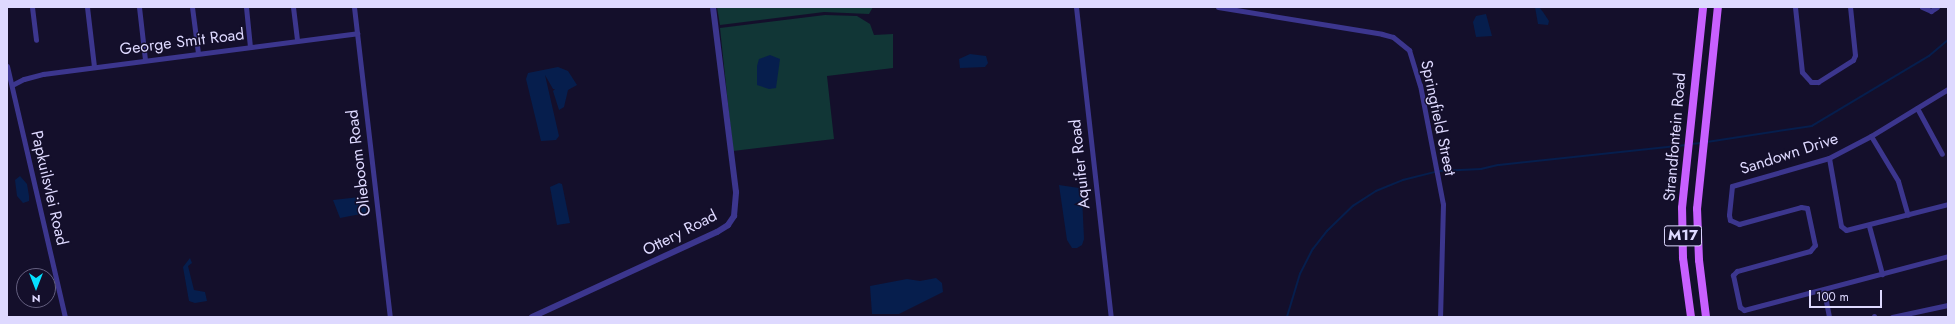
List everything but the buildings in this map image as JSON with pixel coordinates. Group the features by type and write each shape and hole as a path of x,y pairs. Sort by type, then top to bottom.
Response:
{"main road":[{"name":"Strandfontein Road","path":"1691,317 1682,229 1686,154 1703,7"},
{"name":"Strandfontein Road","path":"1706,317 1698,233 1701,155 1718,7"}],"street":[{"path":"32,7 36,40"},
{"path":"87,7 94,67"},
{"path":"139,7 145,60"},
{"path":"192,7 198,53"},
{"path":"246,7 250,47"},
{"path":"293,7 297,41"},
{"name":"Olieboom Road","path":"354,7 390,317"},
{"name":"Ottery Road","path":"532,317 717,232 731,220 735,211 736,192 713,7"},
{"name":"Aquifer Road","path":"1076,7 1111,317"},
{"name":"Springfield Street","path":"1218,7 1361,29 1393,37 1403,44 1415,63 1439,179 1444,229 1440,317"},
{"path":"1795,7 1802,72 1808,81 1815,82 1854,58 1850,7"},
{"path":"1922,7 1931,11 1937,7"},
{"name":"George Smit Road","path":"12,85 32,76 358,33"},
{"name":"Papkuilsvlei Road","path":"7,66 65,317"},
{"name":"Sandown Drive","path":"1824,290 1747,311 1742,310 1733,274 1737,271 1810,251 1815,245 1807,208 1734,223 1729,215 1732,186 1829,158 1871,136 1948,89"},
{"path":"1917,108 1942,154"},
{"path":"1871,136 1898,181 1908,215"},
{"path":"1829,158 1842,228 1848,231 1948,204"},
{"path":"1869,226 1882,274"},
{"path":"1828,317 1824,290 1948,256"},
{"path":"1892,317 1948,305"}],"green space":[{"path":"717,7 873,7 869,14 824,12 720,25"},
{"path":"825,15 857,16 870,24 874,35 893,34 893,68 827,76 834,139 733,151 720,28"}],"water":[{"path":"1535,7 1539,7 1543,12 1549,21 1548,25 1538,24"},
{"path":"1486,14 1492,36 1476,37 1473,22 1476,16"},
{"path":"970,54 986,56 988,63 985,67 960,68 959,59"},
{"path":"770,55 780,59 776,88 769,89 757,85 757,66 759,59"},
{"path":"558,67 568,71 577,85 568,90 564,107 559,110 553,91 555,89 553,89 545,75 559,136 556,140 541,141 526,79 528,73"},
{"path":"20,176 27,184 29,196 29,201 23,203 17,196 15,180"},
{"path":"559,183 562,184 570,223 557,225 550,187"},
{"path":"1059,185 1079,188 1082,196 1084,239 1082,245 1077,248 1072,248 1067,240"},
{"path":"360,197 366,203 366,213 340,218 333,200"},
{"path":"190,258 192,263 188,266 194,290 205,292 207,301 195,303 189,301 183,267"},
{"path":"936,278 942,283 943,292 899,314 872,314 870,286 907,279 920,281"}],"waterway":[{"path":"1707,142 1812,126 1929,56 1948,40"},
{"path":"1691,144 1701,143"},
{"path":"1439,171 1481,169 1499,165 1686,145"},
{"path":"1287,317 1300,274 1313,249 1327,231 1353,206 1376,191 1403,180 1435,172"}]}
